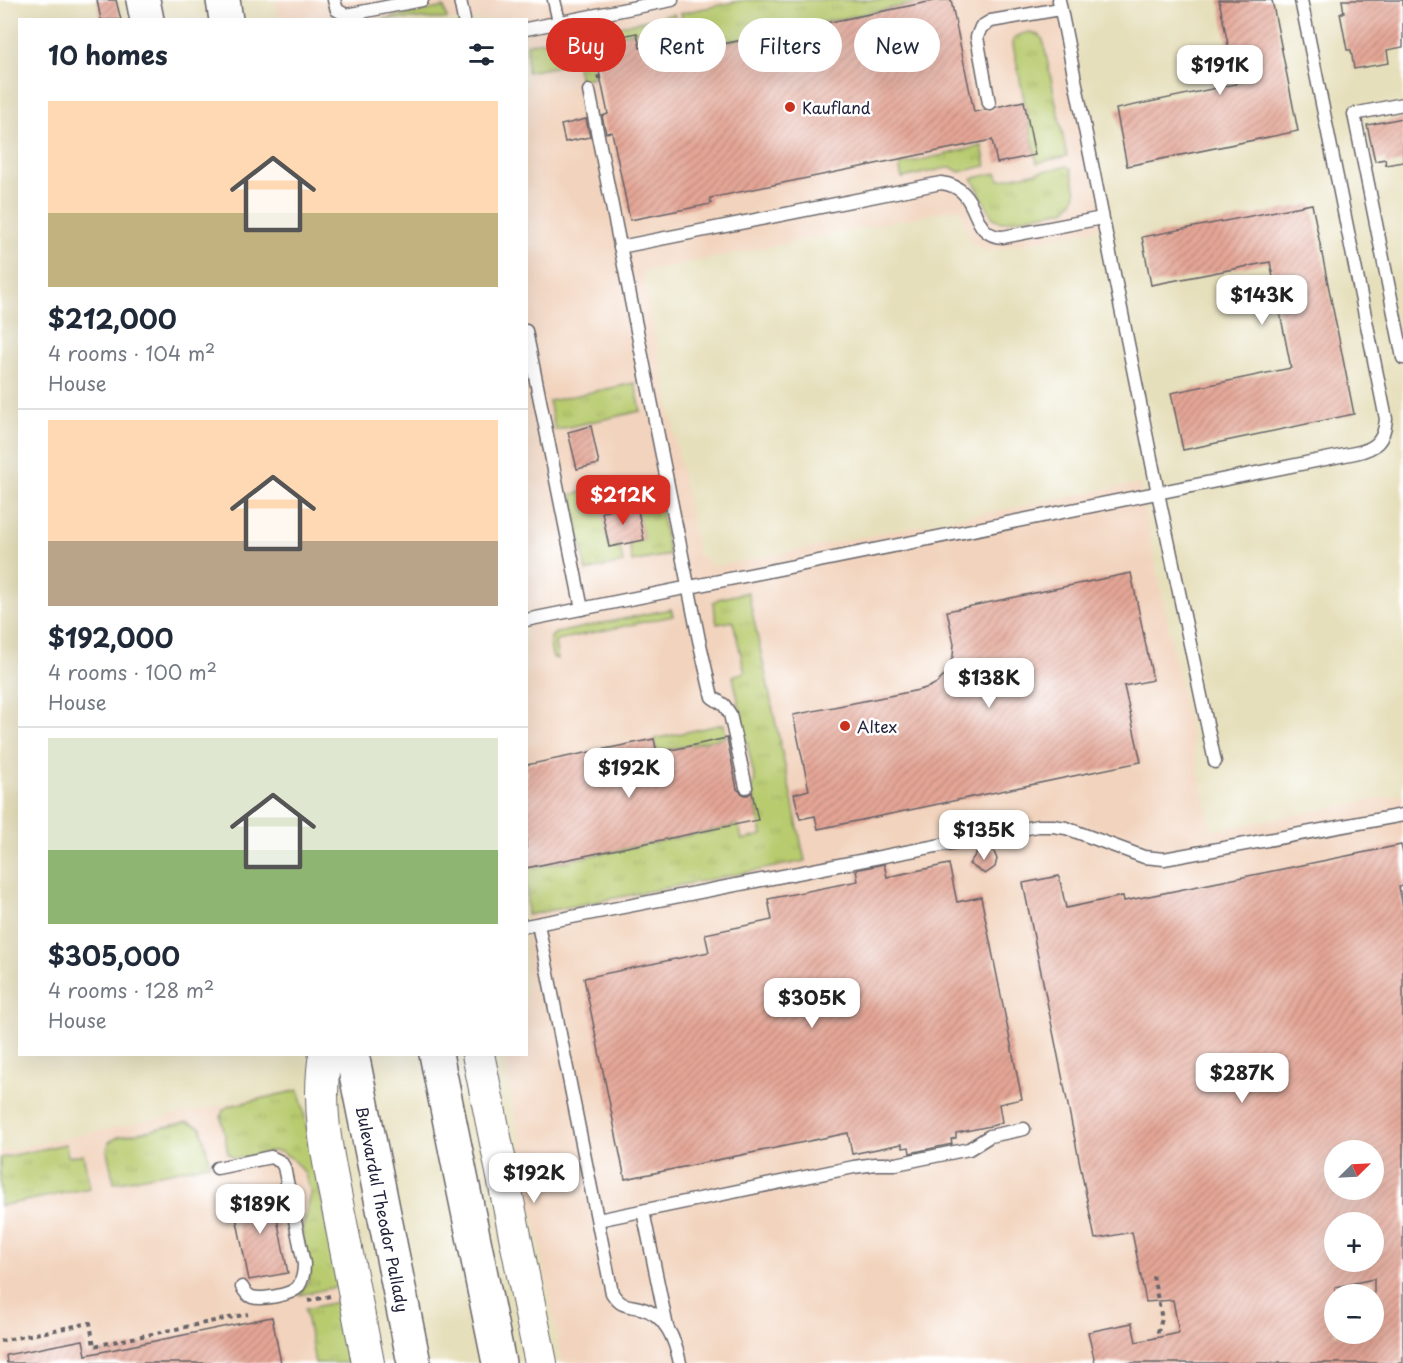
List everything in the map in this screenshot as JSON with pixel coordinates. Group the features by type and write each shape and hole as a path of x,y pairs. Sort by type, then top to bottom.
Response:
{"main road":[{"path":"143,0 147,18"},
{"path":"223,0 226,18"},
{"name":"Bulevardul Theodor Pallady","path":"352,1056 414,1363"},
{"path":"436,1056 499,1363"}],"street":[{"path":"325,1056 322,1073 324,1142 368,1363"},
{"path":"478,1056 541,1363"}],"lane":[{"path":"334,0 337,10 346,15 422,0"},
{"path":"460,0 464,18"},
{"path":"554,0 558,18"},
{"path":"581,18 672,0"},
{"path":"528,620 1158,494 1369,450 1378,443 1385,431 1386,419 1301,0"},
{"path":"989,103 976,38 981,27 991,21 1059,4 1158,494 1215,762"},
{"path":"528,29 546,25"},
{"path":"589,91 712,697 724,705 730,714 746,787"},
{"path":"1403,104 1354,114 1403,358"},
{"path":"620,247 941,183 951,184 969,198 981,227 994,237 1102,218"},
{"path":"528,341 582,609"},
{"path":"667,1326 651,1312 621,1304 612,1293 598,1220 532,925 1038,826 1066,828 1144,857 1164,860 1403,815"},
{"path":"598,1220 861,1165 896,1164 969,1149 990,1136 1024,1129"},
{"path":"217,1168 271,1157 285,1167 304,1264 302,1281 291,1292 261,1299 249,1296 242,1287"},
{"path":"643,1211 667,1326 680,1363"}],"path":[{"path":"587,17 601,89 589,91"},
{"path":"1153,1276 1162,1319 1156,1338"},
{"path":"298,1303 354,1291"},
{"path":"0,1341 90,1323 94,1346 252,1312"}],"shaded area":[{"path":"275,0 1058,0 1105,227 988,251 974,245 968,235 960,208 643,272 698,556 705,555 707,563 716,566 1139,484 1211,831 1403,794 1403,1363 562,1363 504,1056 528,1056 528,18 279,18"},
{"path":"293,1090 349,1363 0,1363 0,1152"}],"green space":[{"path":"744,0 931,0 842,18 738,18 738,40 726,42 726,18 682,18 681,13"},
{"path":"444,7 447,18 387,18"},
{"path":"674,14 675,18 656,18"},
{"path":"638,22 638,31 626,34 626,24"},
{"path":"1031,32 1043,40 1067,156 1037,163 1013,45 1013,40 1017,36"},
{"path":"546,40 546,69 528,72 528,44"},
{"path":"578,72 593,72 594,77 580,80"},
{"path":"982,146 986,166 959,172 951,167 902,178 899,165"},
{"path":"1067,166 1071,169 1076,192 1074,200 1065,210 1001,222 993,218 972,178 997,173 999,180"},
{"path":"635,383 641,411 555,430 549,401"},
{"path":"655,479 669,555 632,562 629,543 644,540 636,506 603,513 609,547 620,545 623,563 586,571 572,494"},
{"path":"748,592 805,861 528,915 528,869 739,825 742,840 762,835 752,786 755,781 733,676 745,672 733,621 717,624 713,603 718,599"},
{"path":"671,609 673,616 558,640 555,643 558,659 552,656 550,640 556,633"},
{"path":"724,724 726,737 657,752 654,739"},
{"path":"299,1090 340,1286 300,1295 310,1277 302,1230 311,1194 304,1172 290,1157 281,1152 273,1151 235,1159 228,1153 221,1116 223,1110 229,1106"},
{"path":"187,1122 201,1127 210,1164 114,1183 107,1151 109,1142 118,1137"},
{"path":"66,1144 68,1157 83,1154 90,1188 0,1206 0,1158"},
{"path":"337,1302 349,1363 315,1363 305,1309"}],"building":[{"path":"97,0 116,0 120,18 101,18"},
{"name":"Kaufland","path":"938,0 951,0 974,112 991,111 996,107 1024,101 1035,155 997,163 992,140 710,198 711,204 630,220 612,132 606,133 602,116 608,114 599,72 626,72 626,35 637,33 638,72 726,72 726,43 738,41 738,72 842,72 842,20"},
{"path":"1219,0 1272,0 1298,131 1127,166 1116,109 1236,84"},
{"path":"1342,0 1403,0 1403,47 1387,50 1389,63 1354,69 1351,50 1347,50 1340,13 1344,13"},
{"path":"1403,118 1403,162 1386,165 1385,159 1375,161 1367,125"},
{"path":"586,119 590,137 565,142 561,125"},
{"path":"1312,204 1354,414 1183,450 1171,393 1291,368 1270,262 1151,285 1142,237"},
{"path":"591,426 599,464 577,469 568,432"},
{"path":"637,506 644,540 609,547 602,512"},
{"path":"1131,573 1153,680 1124,686 1141,762 818,829 815,816 800,819 794,794 809,790 793,715 919,690 937,683 945,675 953,656 954,644 947,611"},
{"path":"727,738 737,789 744,795 752,792 758,820 528,868 528,765 654,739 657,753"},
{"path":"1401,845 1403,886 1399,887 1403,907 1403,1363 1095,1363 1088,1332 1132,1323 1136,1342 1179,1333 1173,1300 1146,1302 1132,1232 1095,1239 1023,883 1059,876 1066,908 1123,896 1124,901"},
{"path":"991,849 997,859 995,867 985,874 969,864 977,852"},
{"path":"884,864 887,877 949,864 957,902 981,897 1022,1099 999,1104 1002,1122 956,1133 956,1138 951,1139 952,1144 910,1153 909,1147 903,1148 902,1144 852,1154 848,1133 625,1179 584,978 709,952 705,934 772,920 768,899 858,881 856,870"},
{"path":"271,1189 288,1273 249,1280 232,1197"},
{"path":"272,1317 281,1363 7,1363 6,1355 83,1340 86,1355"}],"place":[{"name":"Kaufland","path":"790,107"},
{"name":"Altex","path":"845,726"}]}
